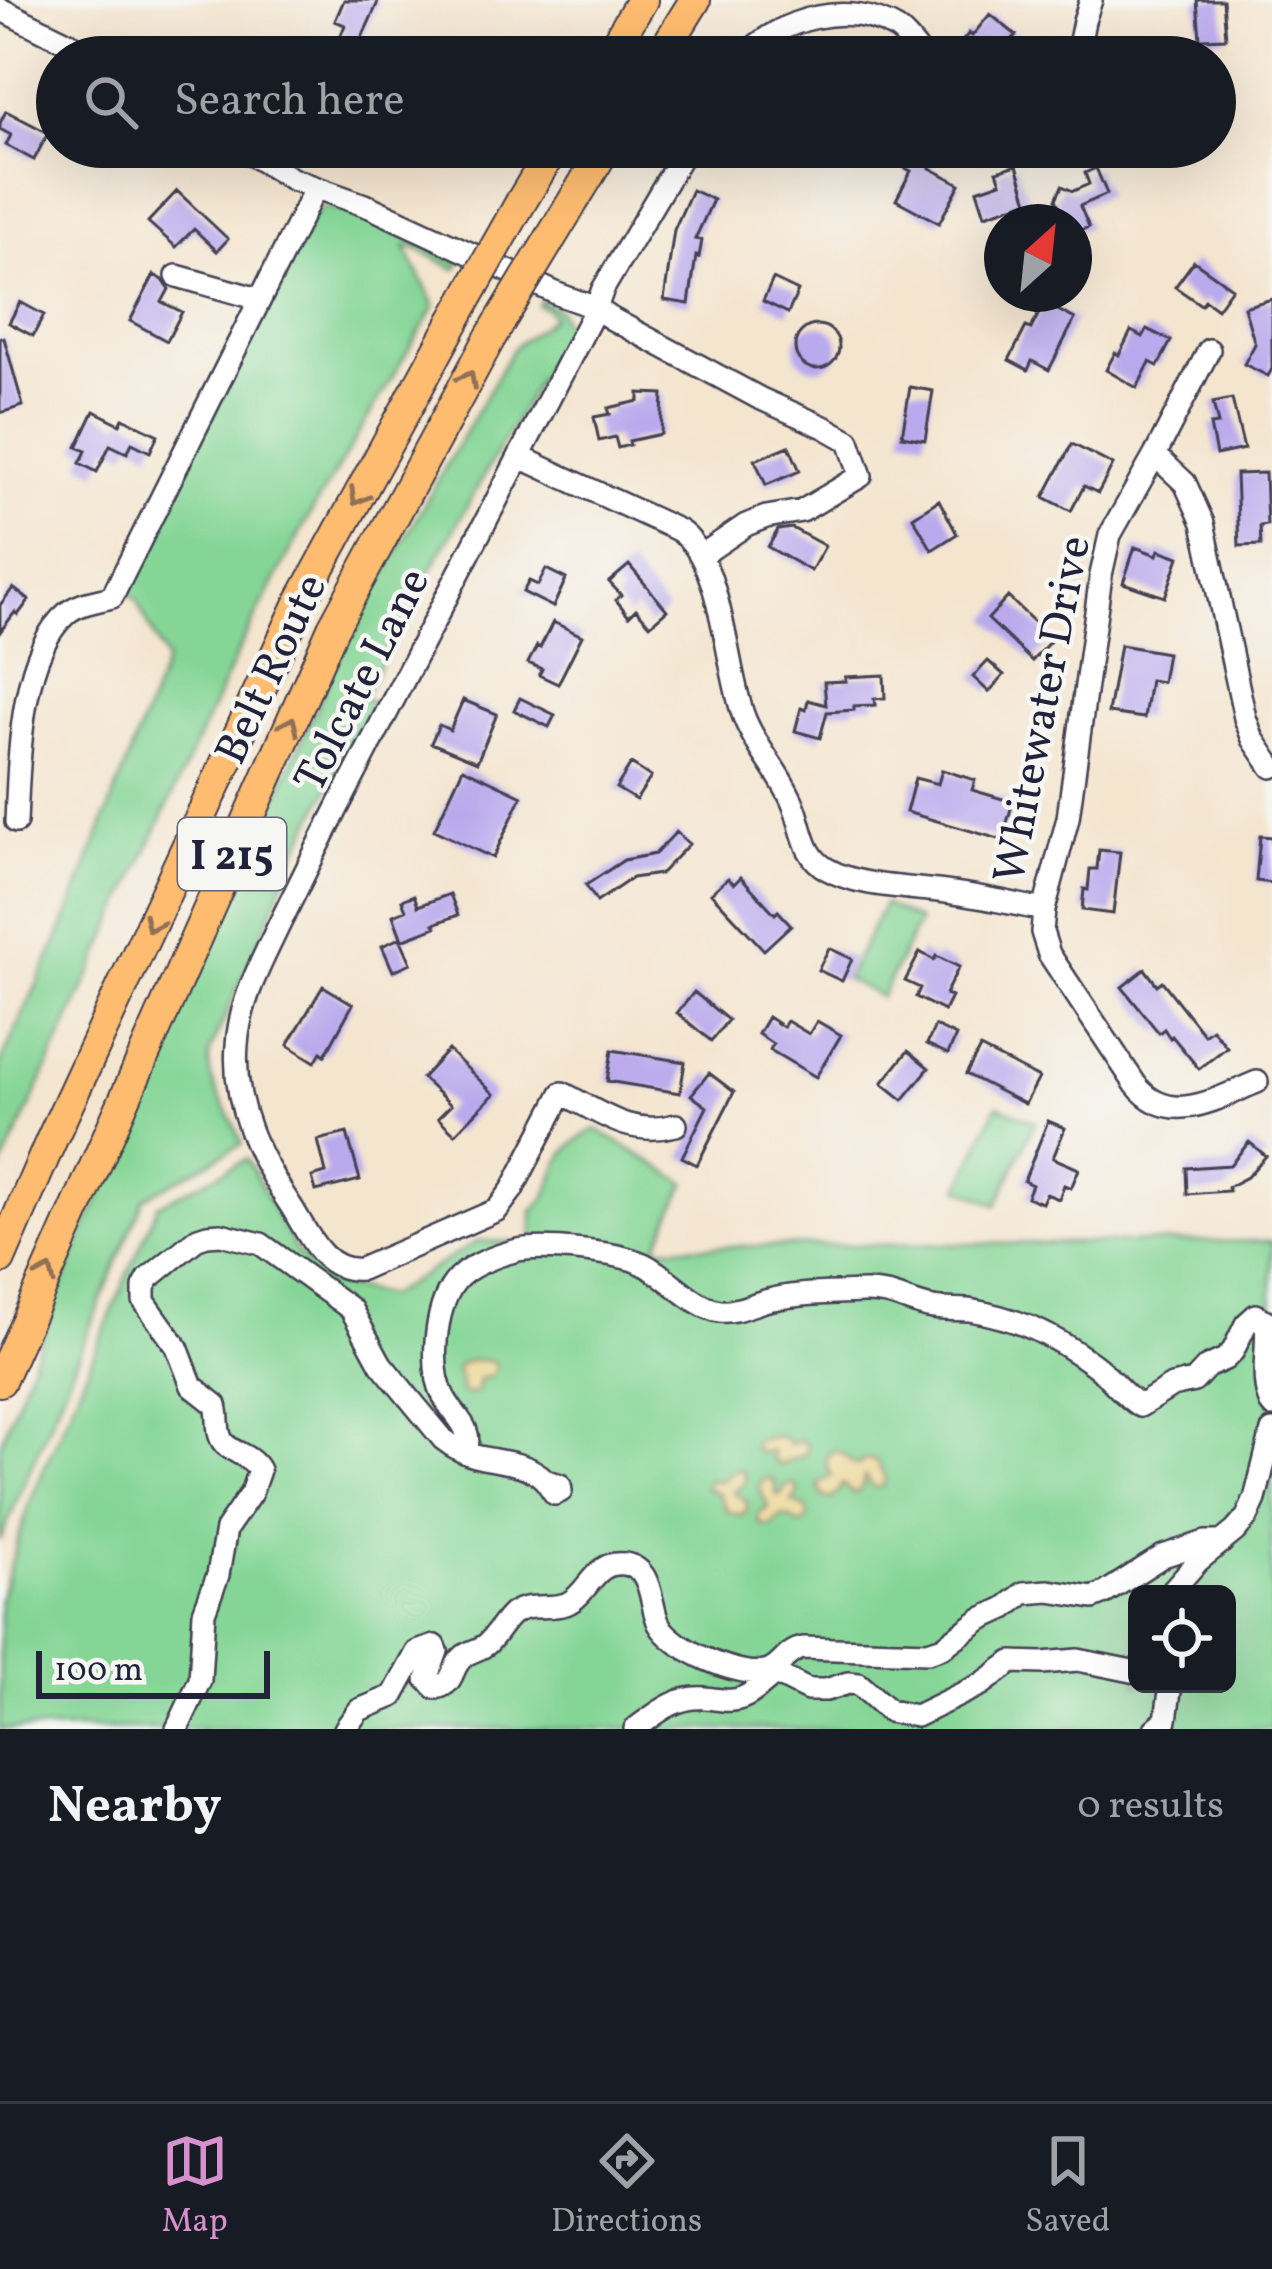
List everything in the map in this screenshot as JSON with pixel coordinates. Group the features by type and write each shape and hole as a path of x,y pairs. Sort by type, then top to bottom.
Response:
{"highway":[{"path":"621,36 642,0"},
{"path":"674,36 695,0"},
{"name":"Belt Route","path":"0,1259 298,607 541,168"},
{"name":"Belt Route","path":"0,1381 333,628 490,338 593,168"},
{"path":"0,1236 50,1143"}],"street":[{"path":"1081,36 1091,0"},
{"path":"0,9 55,36"},
{"path":"770,36 793,22 840,10 868,14 905,36"},
{"path":"272,168 596,308 759,398 826,428 849,441 861,476 802,511 746,525 702,555 678,530 520,457"},
{"name":"Tolcate Lane","path":"675,168 603,289 250,985 239,1026 237,1082 269,1173 324,1256 352,1270 497,1210 562,1093 632,1128 676,1125"},
{"path":"16,822 25,706 40,656 67,614 112,597 315,189"},
{"path":"177,276 259,299"},
{"name":"Whitewater Drive","path":"702,555 743,716 794,806 819,865 860,880 1044,910 1068,818 1106,548 1114,523 1156,455 1209,350"},
{"path":"1156,455 1184,483 1203,523 1245,718 1272,767"},
{"path":"1044,910 1042,932 1055,965 1148,1098 1165,1107 1189,1108 1257,1082"},
{"path":"177,1729 200,1680 202,1627 223,1539 259,1470 252,1458 220,1439 216,1405 192,1386 177,1347 143,1301 143,1287 149,1279 198,1238 221,1234 261,1244 351,1309 381,1364 443,1439 466,1452 527,1468 547,1481"},
{"path":"466,1452 467,1429 439,1384 436,1332 448,1293 458,1279 475,1267 524,1249 626,1257 664,1275 715,1311 775,1298 890,1292 926,1307 1001,1317 1031,1325 1083,1356 1140,1406 1172,1386 1194,1381 1207,1367 1226,1359 1246,1324 1256,1316 1267,1322 1265,1380 1272,1406"},
{"path":"1176,1585 1247,1517 1272,1431"},
{"path":"345,1729 359,1710 393,1696 417,1652 435,1646 427,1679 443,1688 459,1661 490,1642 510,1616 532,1606 571,1602 597,1571 610,1565 626,1564 643,1575 663,1630 702,1659 758,1672 773,1669 794,1649 802,1648 928,1652 944,1647 1024,1593 1048,1591 1093,1598 1163,1556 1205,1542 1222,1542"},
{"path":"635,1729 663,1707 694,1698 738,1700 776,1674 808,1690 859,1684 889,1711 916,1716 982,1684 1012,1662 1078,1660 1128,1670"},
{"path":"1165,1726 1167,1693"}],"green space":[{"path":"323,207 349,212 460,262 456,269 405,247 435,306 309,516 242,643 0,1172 0,1064 63,929 166,661 135,598 128,593 161,514 311,219"},
{"path":"541,300 559,310 567,331 363,697 373,703 290,864 210,1051 215,1087 242,1144 144,1198 0,1541 0,1444 72,1260 343,647 513,348 553,317 538,305"},
{"path":"884,904 919,921 881,997 846,979"},
{"path":"997,1105 1035,1122 997,1205 960,1188"},
{"path":"596,1129 686,1183 656,1247 1272,1241 1272,1729 0,1729 0,1600 29,1504 158,1205 247,1159 296,1251 330,1284 388,1296 478,1241 533,1243 533,1211 548,1194 558,1165 574,1144"}],"sand":[{"path":"491,1361 496,1366 492,1376 479,1379 477,1392 466,1395 456,1371 458,1365"},
{"path":"780,1436 790,1444 802,1440 806,1454 780,1465 771,1451 754,1449 755,1440"},
{"path":"832,1451 858,1465 867,1459 877,1462 885,1478 883,1487 873,1487 865,1476 854,1494 842,1484 831,1499 822,1496 818,1485 832,1475 826,1463"},
{"path":"737,1469 746,1478 733,1492 747,1501 741,1515 728,1512 718,1493 705,1485"},
{"path":"765,1478 774,1480 777,1495 787,1485 798,1488 792,1502 807,1508 805,1523 781,1516 771,1526 759,1524 758,1515 768,1507 759,1486"}],"building":[{"path":"344,0 379,0 363,36 340,36 345,25 335,21"},
{"path":"1197,0 1223,0 1226,36 1200,36"},
{"path":"990,14 1016,35 1015,36 972,36"},
{"path":"6,111 36,127 34,160 6,145 11,135 0,129"},
{"path":"905,168 930,168 960,184 939,223 896,200 911,171"},
{"path":"1018,168 1028,201 984,204 984,212 977,190 1001,182 997,171"},
{"path":"1096,168 1107,194 1084,204 1058,204 1062,186 1073,191 1089,184 1085,173"},
{"path":"692,190 713,200 695,239 702,240 689,304 664,300 674,230"},
{"path":"177,191 228,239 217,251 194,229 176,247 148,222"},
{"path":"1194,261 1232,288 1217,309 1205,300 1201,305 1175,287"},
{"path":"154,275 169,289 162,302 182,312 167,341 130,321"},
{"path":"773,279 798,291 788,313 763,301"},
{"path":"1272,299 1272,369 1268,376 1244,364 1255,344 1244,307"},
{"path":"20,302 44,315 33,336 9,323"},
{"path":"1040,312 1061,312 1075,319 1049,370 1032,361 1028,370 1009,360 1026,327 1031,329"},
{"path":"817,325 833,331 839,347 833,363 817,369 801,363 795,347 801,331"},
{"path":"1147,329 1171,341 1158,366 1150,362 1137,388 1106,370 1131,331 1143,337"},
{"path":"0,338 4,338 23,406 0,413"},
{"path":"910,387 933,391 925,440 902,436"},
{"path":"639,393 663,394 661,434 618,448 615,437 599,441 594,417 610,414 608,408 639,401"},
{"path":"1232,399 1244,449 1216,455 1210,425 1218,424 1213,403"},
{"path":"94,411 120,424 123,418 158,435 150,452 132,443 127,453 110,445 97,472 80,463 86,451 77,447"},
{"path":"1072,444 1113,465 1098,493 1084,486 1071,511 1044,497"},
{"path":"789,446 800,471 766,485 755,460"},
{"path":"1265,473 1267,525 1260,526 1261,545 1239,546 1236,474"},
{"path":"939,500 957,534 932,550 913,517"},
{"path":"792,528 825,546 811,571 768,547 778,530"},
{"path":"1135,547 1179,557 1165,597 1123,583"},
{"path":"629,565 667,610 650,625 636,609 629,616 616,600 621,595 609,582"},
{"path":"546,569 566,579 553,607 523,592 529,581 538,585"},
{"path":"13,588 29,600 0,632 0,605"},
{"path":"1008,597 1052,639 1032,661 988,619"},
{"path":"553,622 582,636 558,684 528,663"},
{"path":"1120,645 1167,653 1162,682 1150,680 1144,718 1108,713"},
{"path":"988,661 1004,675 989,692 973,677"},
{"path":"884,675 885,698 874,699 875,705 827,712 820,738 795,731 808,700 826,705 824,682"},
{"path":"520,698 555,715 549,727 514,710"},
{"path":"463,700 497,714 477,762 431,743 439,725 450,730"},
{"path":"631,764 651,777 636,800 616,788"},
{"path":"463,768 522,796 493,858 434,830"},
{"path":"942,770 975,780 972,790 1013,802 1002,840 906,812 915,778 938,784"},
{"path":"676,832 689,844 660,874 632,878 597,902 586,885 624,860 655,854"},
{"path":"1260,836 1272,837 1272,883 1256,881"},
{"path":"1099,850 1120,852 1113,914 1082,910 1084,889 1088,890 1090,869 1097,869"},
{"path":"741,877 791,925 764,950 711,893 728,878 734,884"},
{"path":"450,894 458,915 402,940 393,915 406,910 402,900 414,895 418,906"},
{"path":"400,938 411,963 393,971 382,946"},
{"path":"829,948 852,959 842,981 818,970"},
{"path":"920,952 959,967 945,994 951,997 944,1011 916,997 920,988 905,981"},
{"path":"1145,969 1157,985 1162,981 1204,1035 1212,1029 1227,1047 1199,1069 1172,1036 1164,1029 1159,1033 1122,987"},
{"path":"323,986 353,1004 325,1055 321,1052 315,1062 288,1045"},
{"path":"694,992 728,1020 711,1041 677,1013"},
{"path":"768,1017 809,1034 817,1021 841,1035 816,1077 770,1050 773,1044 758,1034"},
{"path":"935,1026 956,1036 948,1054 927,1044"},
{"path":"980,1048 1039,1078 1025,1104 966,1074"},
{"path":"448,1050 494,1094 455,1134 438,1118 451,1105 422,1078"},
{"path":"612,1050 685,1062 680,1093 607,1081"},
{"path":"908,1051 929,1068 903,1100 882,1083"},
{"path":"709,1073 734,1092 697,1165 682,1157 707,1107 691,1095"},
{"path":"1048,1121 1065,1128 1053,1158 1079,1169 1071,1188 1064,1185 1059,1199 1046,1194 1042,1203 1027,1197 1032,1185 1024,1181"},
{"path":"347,1133 360,1180 316,1191 312,1177 326,1173 318,1140"},
{"path":"1249,1142 1266,1156 1247,1177 1228,1187 1229,1191 1187,1194 1186,1168 1230,1165"}]}
